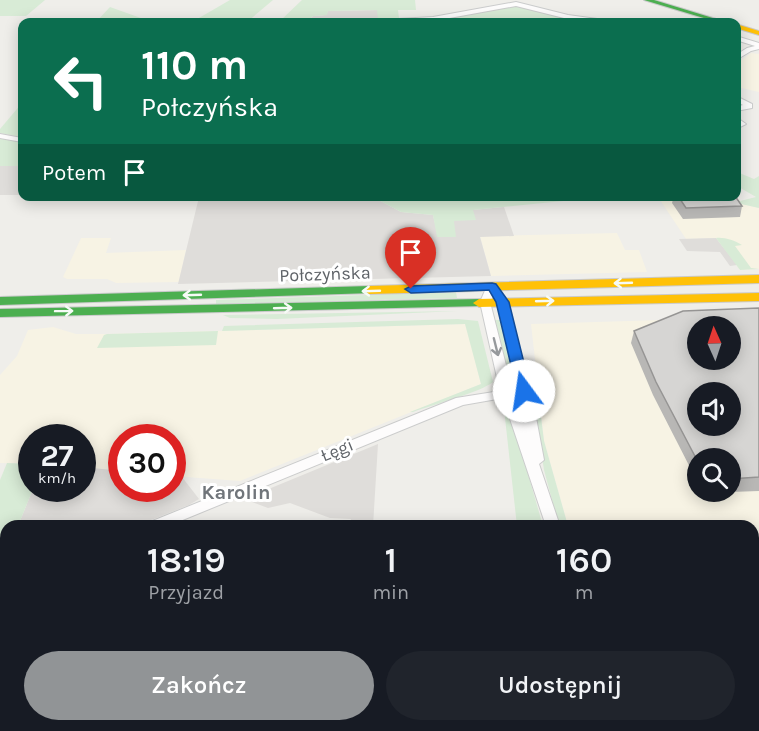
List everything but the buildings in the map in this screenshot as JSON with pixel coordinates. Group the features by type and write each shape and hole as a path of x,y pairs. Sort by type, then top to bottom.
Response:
{"main road":[{"path":"647,0 709,18"},
{"path":"741,28 759,33"},
{"name":"Połczyńska","path":"0,301 759,279"},
{"name":"Połczyńska","path":"0,313 759,297"}],"street":[{"path":"438,18 513,4 582,18"},
{"path":"741,40 759,46"},
{"path":"741,55 759,46"},
{"path":"741,100 749,106 741,108"},
{"path":"0,136 18,139"},
{"path":"492,286 502,302 524,391 542,490"},
{"path":"492,286 485,302 507,392 551,520"},
{"name":"Łęgi","path":"170,520 460,401 524,391"}],"shaded area":[{"path":"378,10 378,18 311,18 326,15 328,11"},
{"path":"751,53 759,54 759,92 741,88 741,60"},
{"path":"0,166 18,166 18,195 0,195"},
{"path":"198,201 380,201 401,212 433,215 438,237 453,220 475,220 472,210 504,207 514,236 480,237 491,276 178,284"},
{"path":"661,201 731,201 759,208 759,269 740,270 716,238 686,239"},
{"path":"617,233 625,250 639,250 647,272 491,276 480,236"},
{"path":"81,238 111,238 106,253 186,250 179,282 116,283 107,279 67,279 63,277"},
{"path":"716,238 737,265 730,266 720,252 687,251 679,239"},
{"path":"759,317 759,520 566,520 544,441 531,324 687,319 687,370 741,370 741,318"},
{"path":"466,324 481,384 240,481 186,477 186,424 108,424 108,470 96,468 96,424 18,424 18,464 0,463 0,375 17,356 28,330 53,327 76,334"},
{"path":"378,444 373,520 330,518 290,503 268,508 244,499"},
{"path":"96,468 108,470 108,502 186,502 186,482 199,499 151,520 20,520 28,502 96,502"}],"green space":[{"path":"0,0 45,0 26,16 0,16"},
{"path":"230,0 273,0 252,18 199,18"},
{"path":"302,0 415,0 416,10 398,10 399,18 378,18 377,10 328,11 327,15 311,18 283,18"},
{"path":"521,5 564,18 442,18"},
{"path":"110,7 141,18 100,18"},
{"path":"18,108 18,136 0,133 0,129"},
{"path":"0,138 18,141 18,166 0,166"},
{"path":"741,174 754,179 759,176 759,208 732,202 756,197 741,188"},
{"path":"380,201 563,201 473,210 476,220 454,221 456,237 437,237 433,215 401,212"},
{"path":"716,238 729,239 742,245 735,246 751,268 759,269 740,270"},
{"path":"456,292 457,298 216,304 216,300"},
{"path":"458,311 277,319 230,318 223,315"},
{"path":"458,319 478,321 493,382 467,394 413,412 410,412 481,384 465,324 222,331 224,326"},
{"path":"494,320 502,320 515,385 512,386"},
{"path":"218,331 216,345 97,348 104,335 107,334"},
{"path":"509,408 541,520 516,520 504,409"},
{"path":"535,409 540,409 544,441 566,520 557,520 544,470"},
{"path":"7,463 18,463 18,502 28,502 20,520 0,520 0,480"}],"traffic: fast":[{"path":"647,0 709,18"},
{"path":"0,301 369,290"},
{"path":"0,313 479,303"}],"traffic: slow":[{"path":"741,28 759,33"},
{"path":"369,290 759,279"},
{"path":"479,303 759,297"}],"district":[{"name":"Karolin","path":"236,492"}],"route":[{"path":"411,289 492,286 502,302 524,391"}]}
